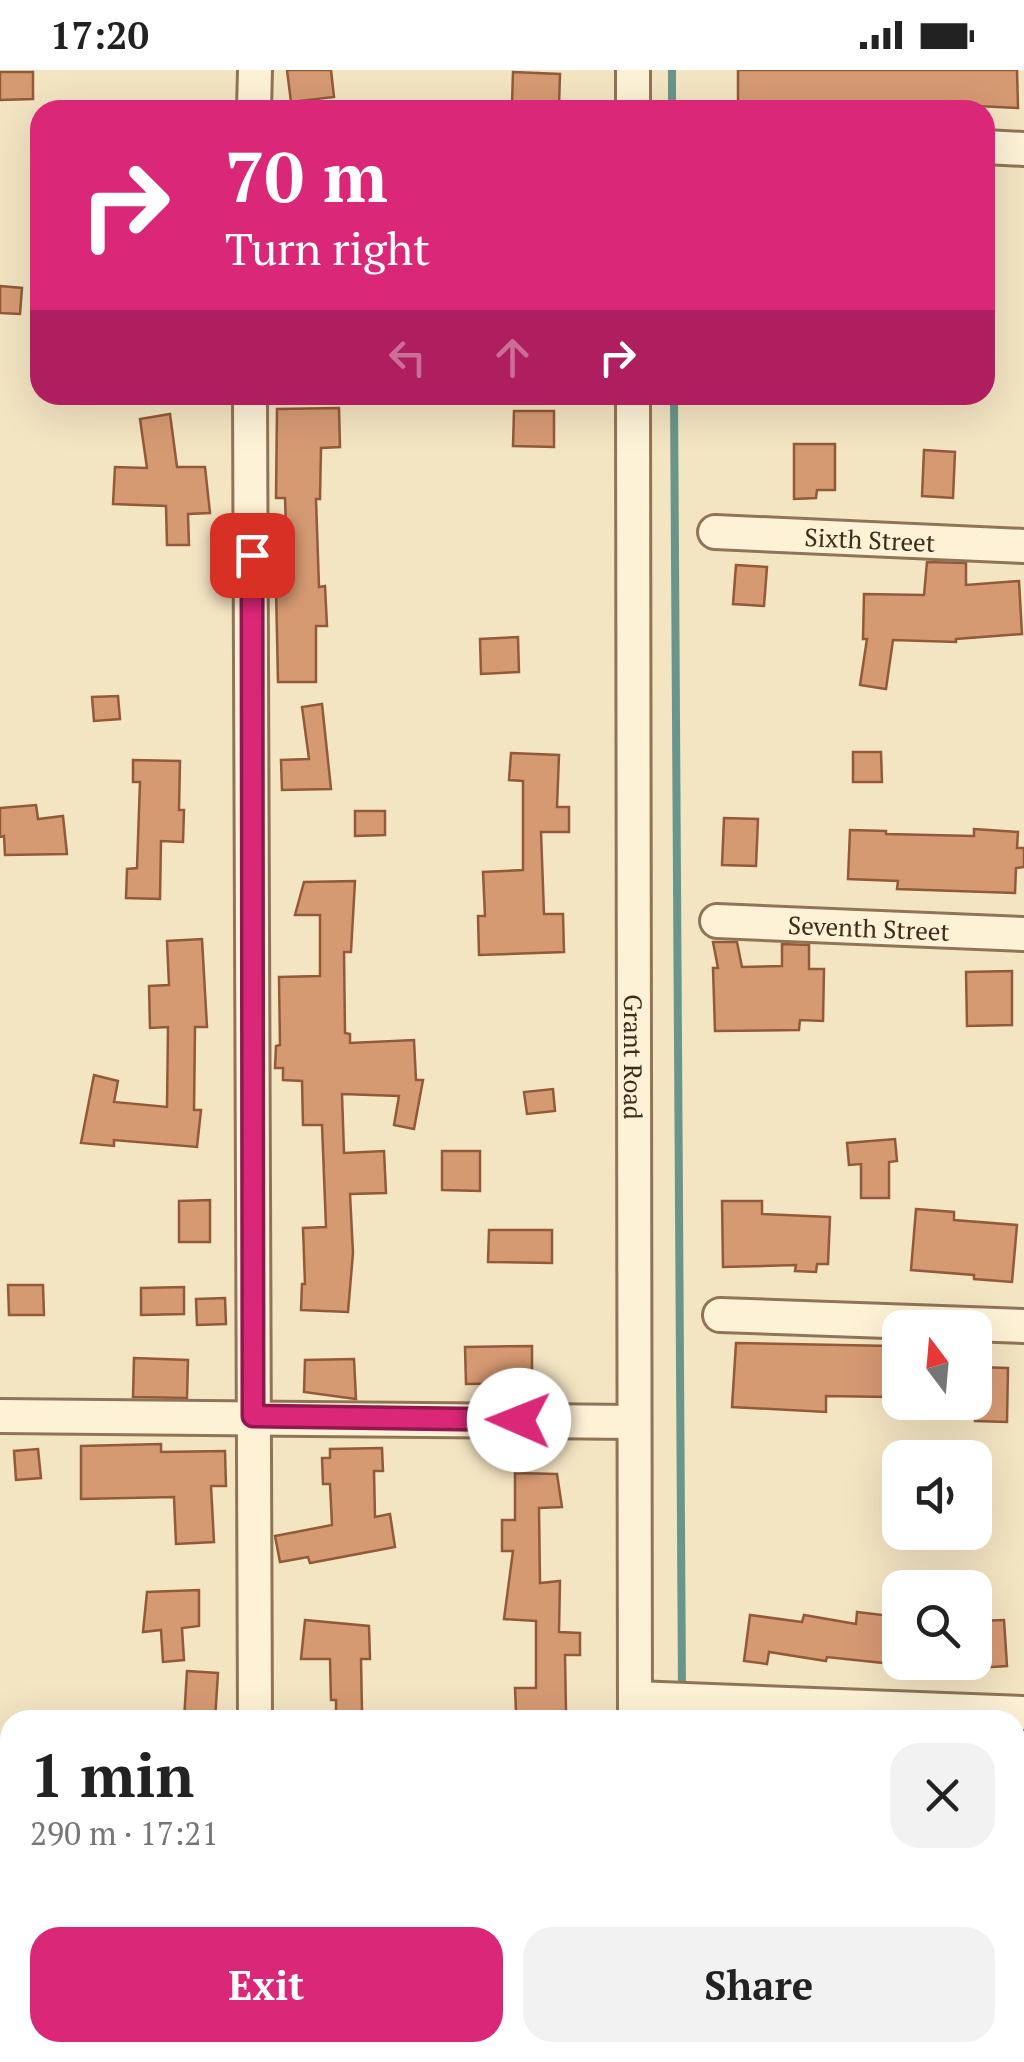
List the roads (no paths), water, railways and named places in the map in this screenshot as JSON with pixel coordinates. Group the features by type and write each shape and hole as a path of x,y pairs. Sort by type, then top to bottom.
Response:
{"street":[{"path":"254,70 254,100"},
{"path":"633,70 633,100"},
{"path":"995,148 1024,149"},
{"path":"250,405 255,1710"},
{"name":"Grant Road","path":"633,405 635,1709"},
{"name":"Sixth Street","path":"715,532 1024,546"},
{"name":"Seventh Street","path":"716,921 1024,934"},
{"path":"720,1315 1024,1326"},
{"path":"0,1416 633,1422"},
{"path":"635,1709 732,1710"}],"waterway":[{"path":"672,70 672,100"},
{"path":"674,405 682,1690"}]}
